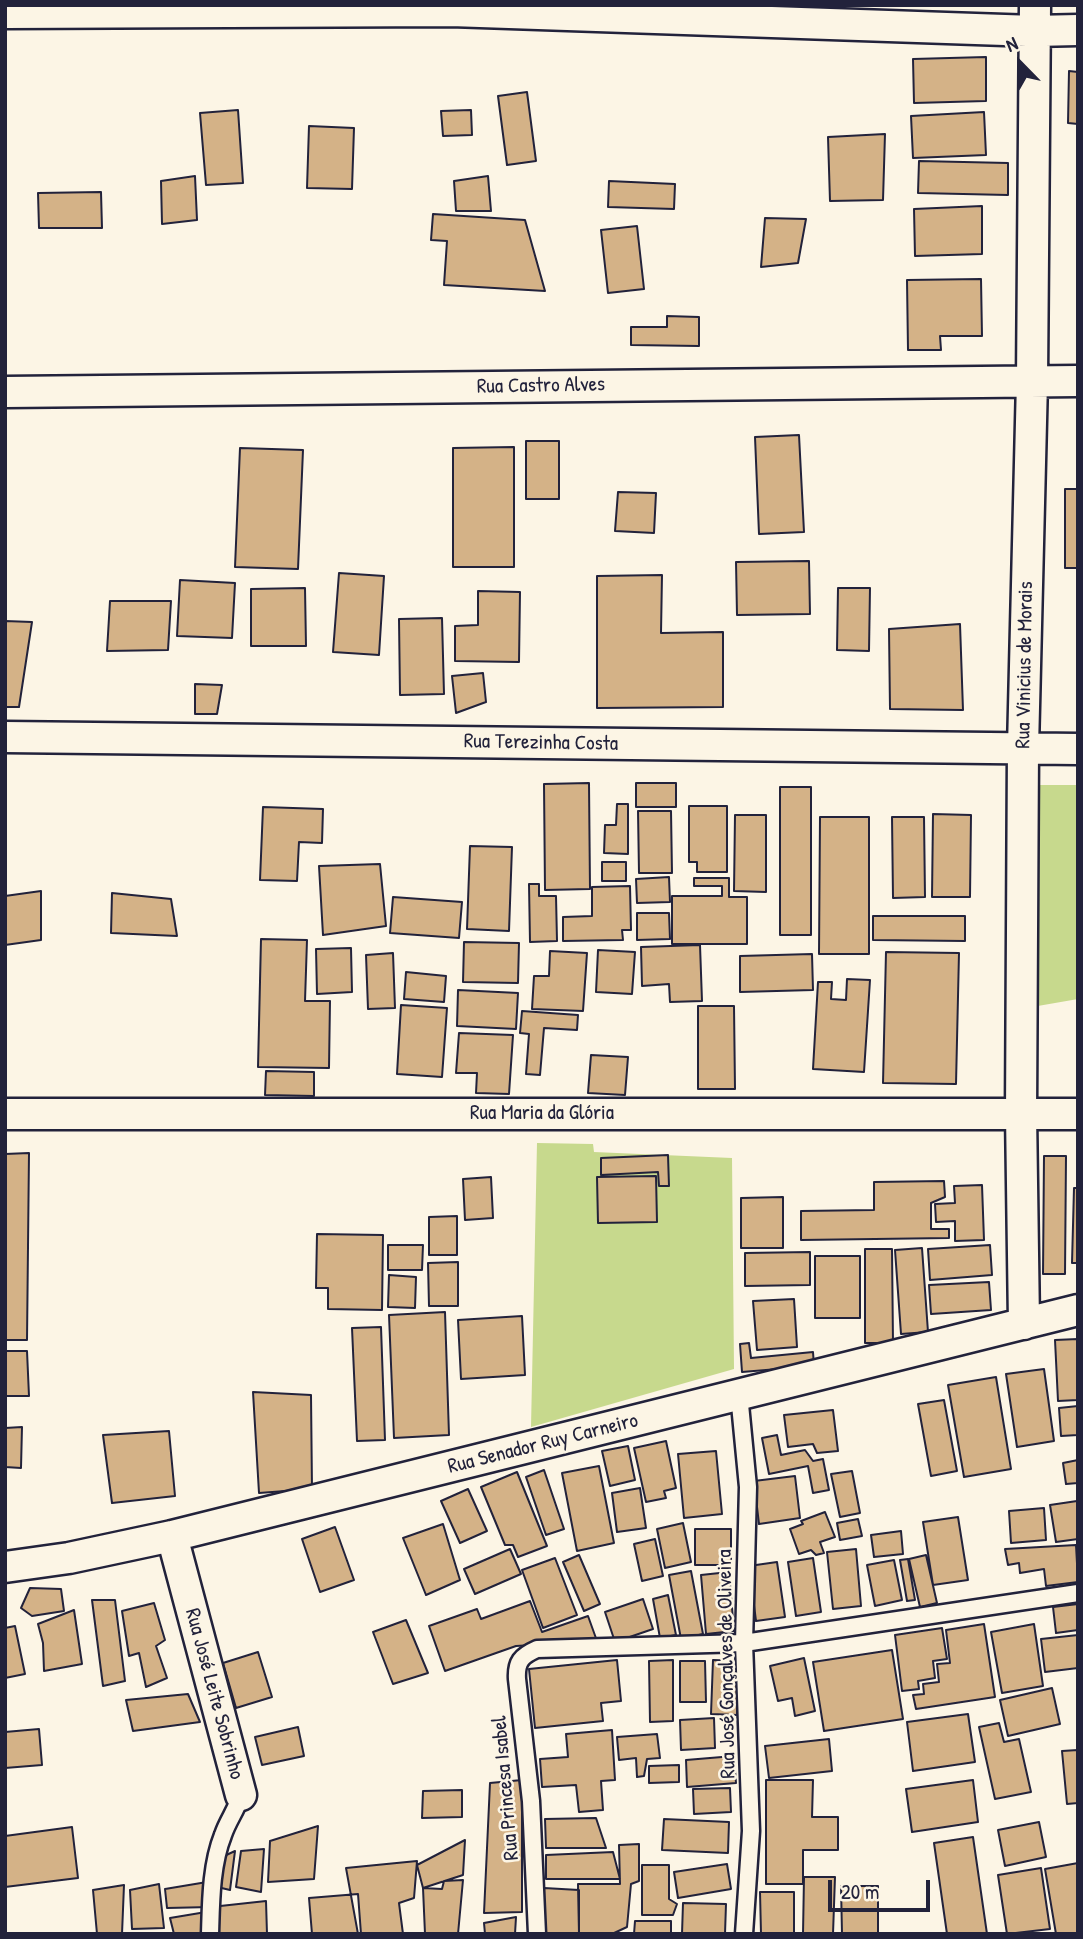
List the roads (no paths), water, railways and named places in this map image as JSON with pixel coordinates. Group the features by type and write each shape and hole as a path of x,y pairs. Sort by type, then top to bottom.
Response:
{"street":[{"path":"5,13 451,11 1034,18 1078,30"},
{"name":"Rua Vinicius de Morais","path":"1024,1324 1021,1113 1023,748 1031,381 1034,18"},
{"name":"Rua Castro Alves","path":"5,392 1078,381"},
{"name":"Rua Terezinha Costa","path":"5,737 1078,749"},
{"name":"Rua Maria da Glória","path":"5,1114 1078,1114"},
{"name":"Rua Senador Ruy Carneiro","path":"5,1567 69,1559 172,1535 1078,1310"},
{"name":"Rua José Leite Sobrinho","path":"172,1535 241,1795"}],"lane":[{"name":"Rua José Gonçalves de Oliveira","path":"739,1394 748,1487 744,1643 751,1831 744,1934"},
{"path":"744,1643 1078,1593"},
{"name":"Rua Princesa Isabel","path":"537,1934 531,1801 516,1666 523,1655 537,1649 744,1643"},
{"name":"Rua José Leite Sobrinho","path":"210,1934 217,1856 223,1833 236,1813 241,1795"}]}
